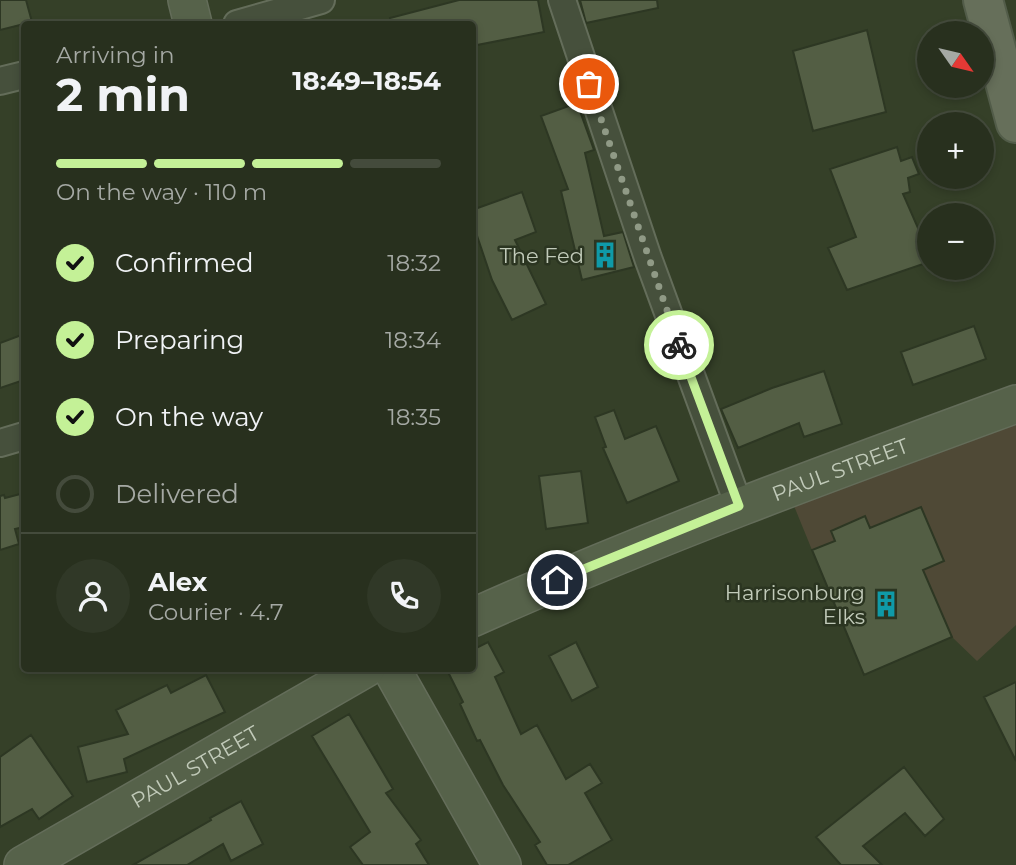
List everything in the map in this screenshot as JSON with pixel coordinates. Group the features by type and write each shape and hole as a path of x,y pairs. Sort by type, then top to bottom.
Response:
{"main road":[{"path":"983,0 1016,123"}],"street":[{"path":"187,0 192,21"},
{"path":"248,21 321,0"},
{"path":"562,0 648,258 739,506"},
{"path":"0,81 21,76"},
{"name":"PAUL STREET","path":"476,616 739,506 1016,404"},
{"path":"0,443 21,437"},
{"name":"PAUL STREET","path":"23,865 359,672"},
{"path":"393,672 502,865"}],"shaded area":[{"path":"1016,416 1016,625 977,661 952,637 923,570 944,561 870,528 865,516 831,531 835,541 812,550 792,501"}],"building":[{"path":"0,0 26,0 32,21 21,21 21,25 0,30"},
{"path":"459,0 538,0 544,32 476,45 476,21 390,21 390,18"},
{"path":"580,0 657,0 658,8 586,23"},
{"path":"867,30 886,112 813,131 793,51"},
{"path":"577,103 594,150 585,153 604,236 623,232 634,267 582,280 561,191 568,189 541,116"},
{"path":"897,147 901,161 912,157 917,175 908,178 910,192 903,194 917,226 917,266 847,290 828,248 856,237 830,169"},
{"path":"522,192 536,232 515,240 546,304 512,320 492,280 476,233 476,209"},
{"path":"974,326 986,359 913,385 901,352"},
{"path":"21,335 21,381 0,388 0,343"},
{"path":"824,371 842,424 804,437 799,423 738,448 721,409"},
{"path":"614,410 625,439 656,426 679,481 627,503 603,448 606,447 595,417"},
{"path":"581,471 588,523 546,529 539,476"},
{"path":"21,494 21,528 15,529 19,544 0,550 0,496 4,495 5,498"},
{"name":"Harrisonburg Elks","path":"921,507 944,561 923,570 952,637 864,675 812,550 835,541 831,531 865,516 870,528"},
{"path":"488,642 504,672 495,677 521,734 537,725 566,779 590,764 602,783 585,793 612,840 568,865 547,865 535,845 540,842 503,785 480,740 477,741 460,704 463,702 448,672 476,672 476,648"},
{"path":"576,642 598,687 572,701 549,656"},
{"path":"206,675 225,712 124,759 127,772 87,782 78,747 128,734 116,710 167,685 171,693"},
{"path":"1016,682 1016,761 984,697"},
{"path":"349,714 393,789 386,793 421,840 416,844 429,865 363,865 350,847 370,832 312,736"},
{"path":"31,735 73,796 39,819 32,809 0,827 0,757"},
{"path":"904,767 944,819 925,836 905,813 863,846 882,865 841,865 816,837"},
{"path":"241,801 263,844 231,861 223,844 187,865 133,865 211,820 210,818"}],"way so far":[{"path":"589,84 679,345"}],"place":[{"name":"The Fed","path":"605,255"},
{"name":"Harrisonburg Elks","path":"886,604"}],"route":[{"path":"557,580 739,506 679,345"}]}
